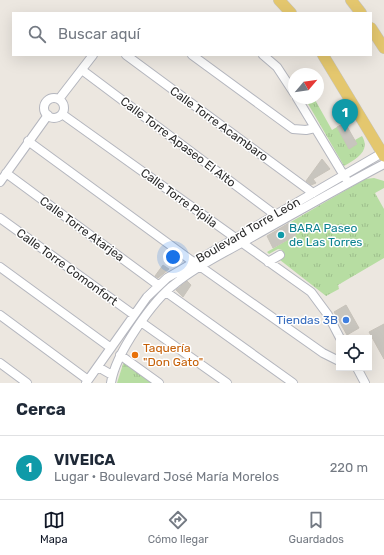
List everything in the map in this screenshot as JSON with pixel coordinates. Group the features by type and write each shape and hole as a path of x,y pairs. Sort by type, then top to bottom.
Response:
{"main road":[{"path":"279,0 290,12"},
{"path":"351,0 360,12"},
{"path":"372,30 384,48"},
{"path":"324,56 383,158"}],"street":[{"path":"59,99 92,56"},
{"name":"Calle Torre Acambaro","path":"127,56 313,193"},
{"path":"193,56 294,129 306,130 315,128"},
{"path":"264,56 277,66 288,83"},
{"name":"Calle Torre Apaseo El Alto","path":"82,70 274,214"},
{"path":"50,99 59,99 64,106 62,114 55,118 48,115 45,106 46,102 50,99"},
{"path":"301,104 349,183"},
{"name":"Calle Torre Pípila","path":"62,114 311,292 328,315 338,335"},
{"path":"0,182 48,115"},
{"path":"28,141 192,261"},
{"name":"Boulevard Torre León","path":"87,382 134,315 158,285 172,274 344,174 383,158"},
{"name":"Boulevard Torre León","path":"111,379 120,355 142,322 175,283 201,266 349,183 383,158"},
{"name":"Calle Torre Atarjea","path":"6,174 158,285"},
{"name":"Calle Torre Comonfort","path":"0,218 134,315"},
{"path":"268,262 280,255"},
{"path":"201,266 323,353 336,360"},
{"path":"0,267 111,348"},
{"path":"166,292 293,383"},
{"path":"0,315 87,382"},
{"path":"142,322 227,383"},
{"path":"120,355 159,383"},
{"path":"0,363 27,383"},
{"path":"98,367 111,379"},
{"path":"359,371 365,383"}],"green space":[{"path":"308,104 317,104 332,130 337,127 349,148 357,144 355,140 362,136 365,146 361,154 344,166"},
{"path":"374,178 384,181 384,188 375,193 384,209 384,258 338,285 339,289 326,296 280,260 284,257 282,250 278,249 269,254 267,252 296,235 289,223 365,179"},
{"path":"124,361 154,383 117,383"}],"building":[{"path":"345,123 357,144 349,149 337,127"},
{"path":"322,159 330,169 313,179 316,183 311,185 306,181"},
{"name":"BARA Paseo de Las Torres","path":"289,223 296,235 273,248 267,236"},
{"path":"163,265 169,269 158,278 155,276"},
{"path":"187,281 191,285 183,297 176,290"},
{"name":"Tiendas 3B","path":"346,305 359,328 347,335 334,312"},
{"path":"384,324 384,359 372,335 369,332"}],"place":[{"name":"VIVEICA","path":"345,132"},
{"name":"BARA Paseo de Las Torres","path":"281,235"},
{"name":"Tiendas 3B","path":"346,320"},
{"name":"Taquería \"Don Gato\"","path":"135,355"}]}
